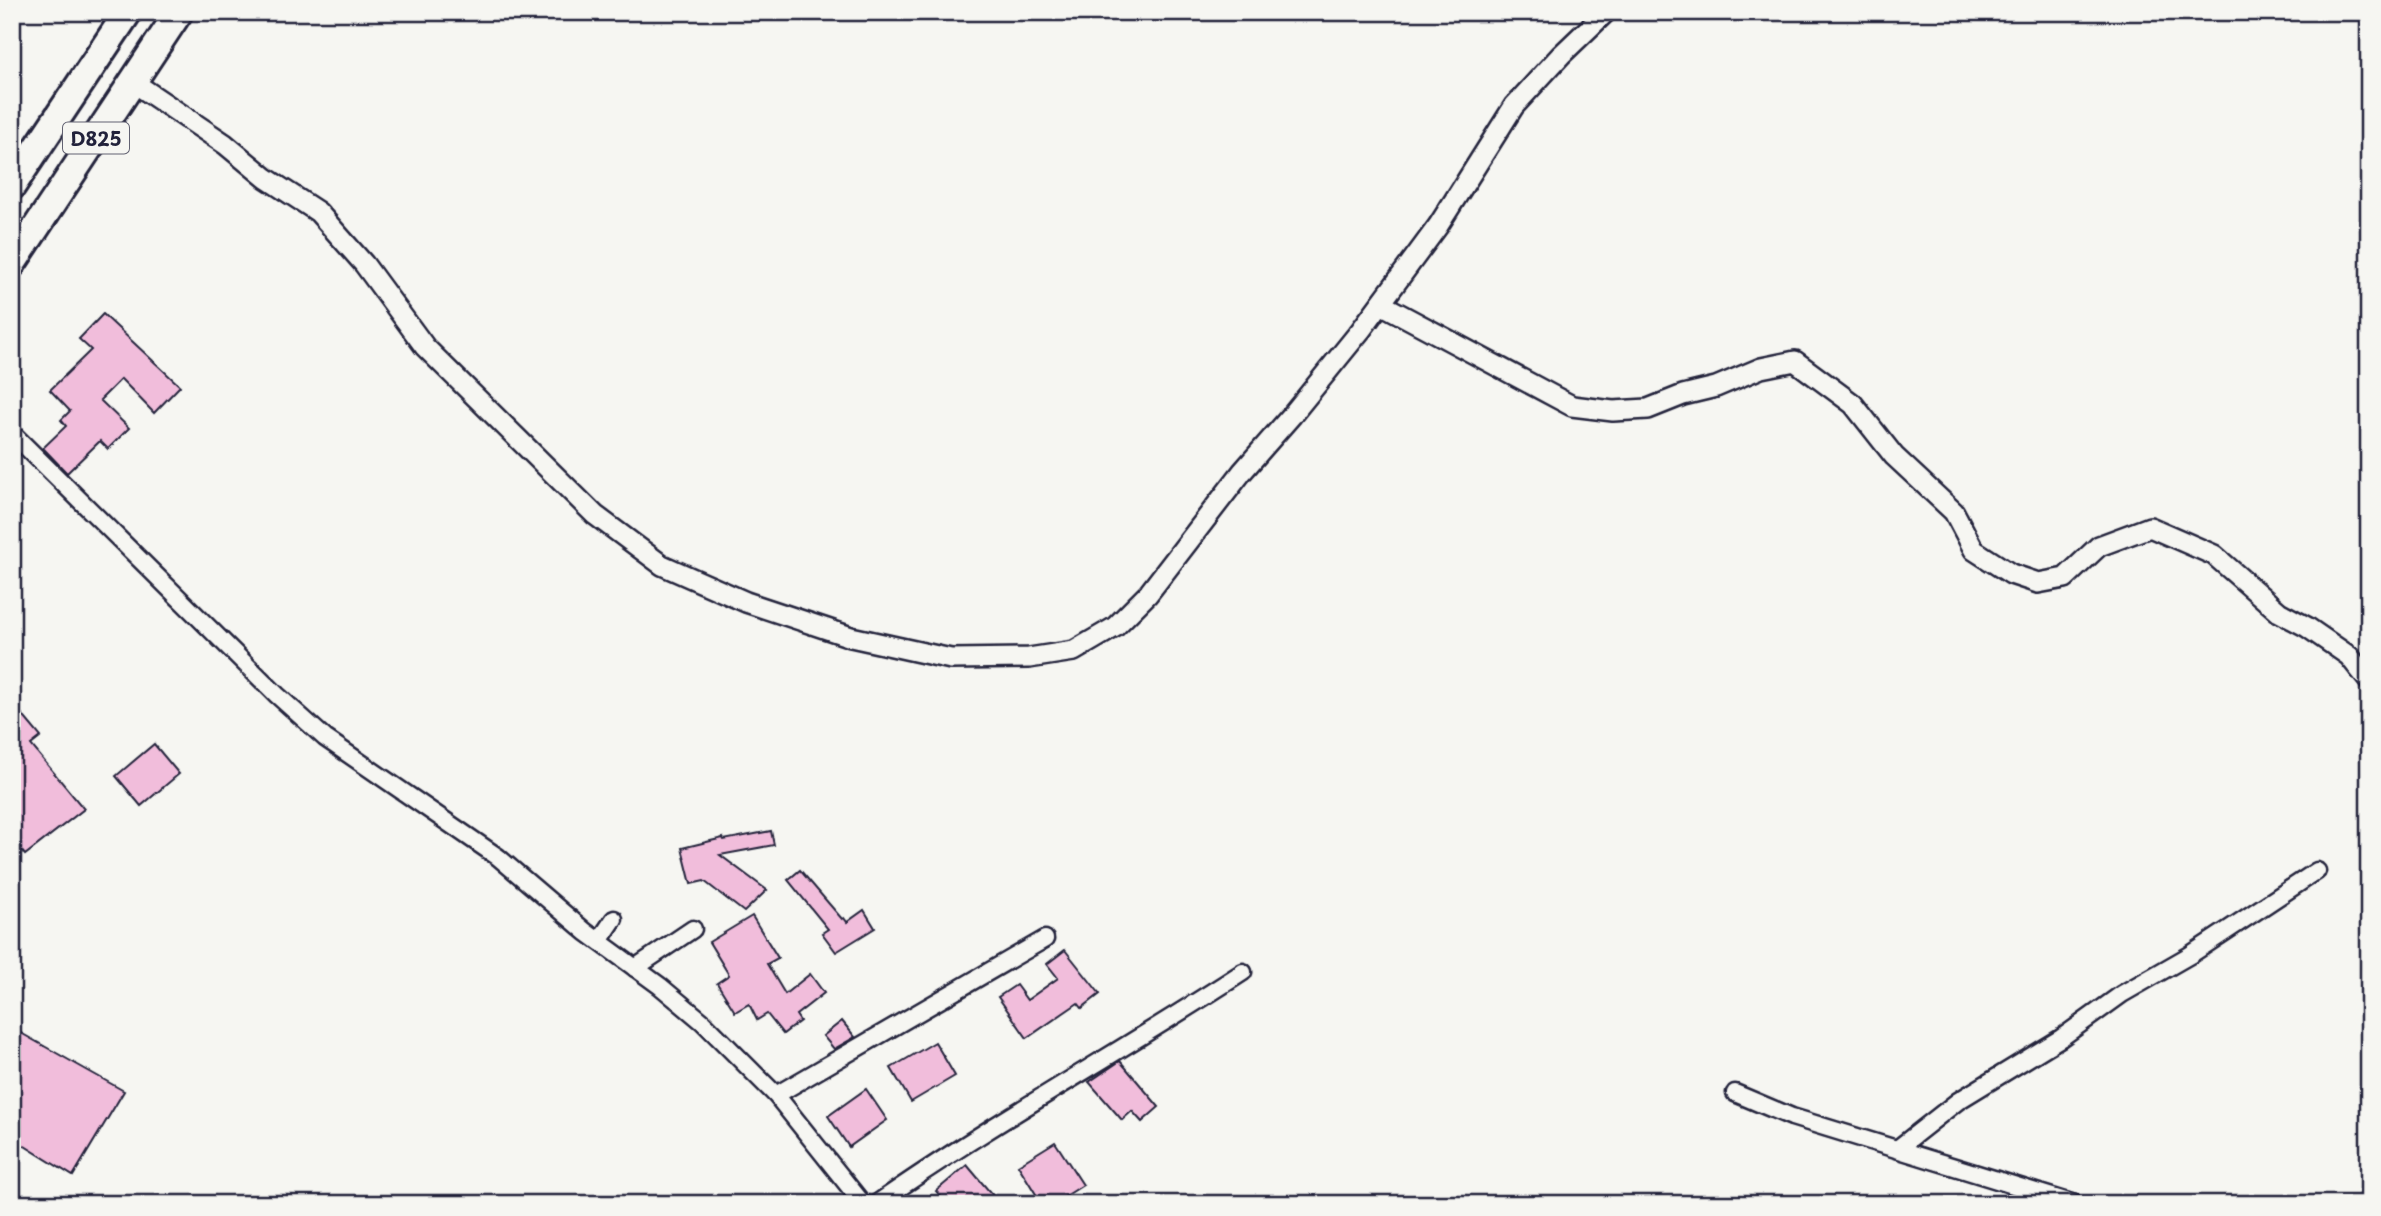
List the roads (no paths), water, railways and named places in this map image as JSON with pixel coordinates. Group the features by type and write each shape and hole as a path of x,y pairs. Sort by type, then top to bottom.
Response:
{"highway":[{"name":"D825","path":"12,186 128,12"},
{"name":"D825","path":"12,264 179,12"}],"street":[{"path":"133,82 225,144 266,178 318,212 364,264 425,347 595,515 662,565 746,602 851,637 951,659 1030,658 1074,651 1115,627 1147,594 1242,472 1301,405 1381,303 1438,226 1514,106 1534,82 1606,12"},
{"path":"1381,303 1547,394 1572,406 1599,410 1648,409 1683,395 1716,387 1761,368 1795,360 1853,404 1894,456 1954,512 1974,550 2011,574 2038,583 2065,578 2099,545 2150,527 2214,555 2278,612 2307,627 2349,656 2369,681"},
{"path":"12,432 277,695 325,738 498,857 702,1022 776,1095 863,1204"},
{"path":"1897,1149 1958,1101 2061,1038 2122,994 2190,955 2317,871"},
{"path":"599,941 614,919"},
{"path":"635,968 693,929"},
{"path":"776,1095 1045,939"},
{"path":"876,1204 958,1149 1243,972"},
{"path":"1735,1093 1792,1117 2076,1204"}]}
